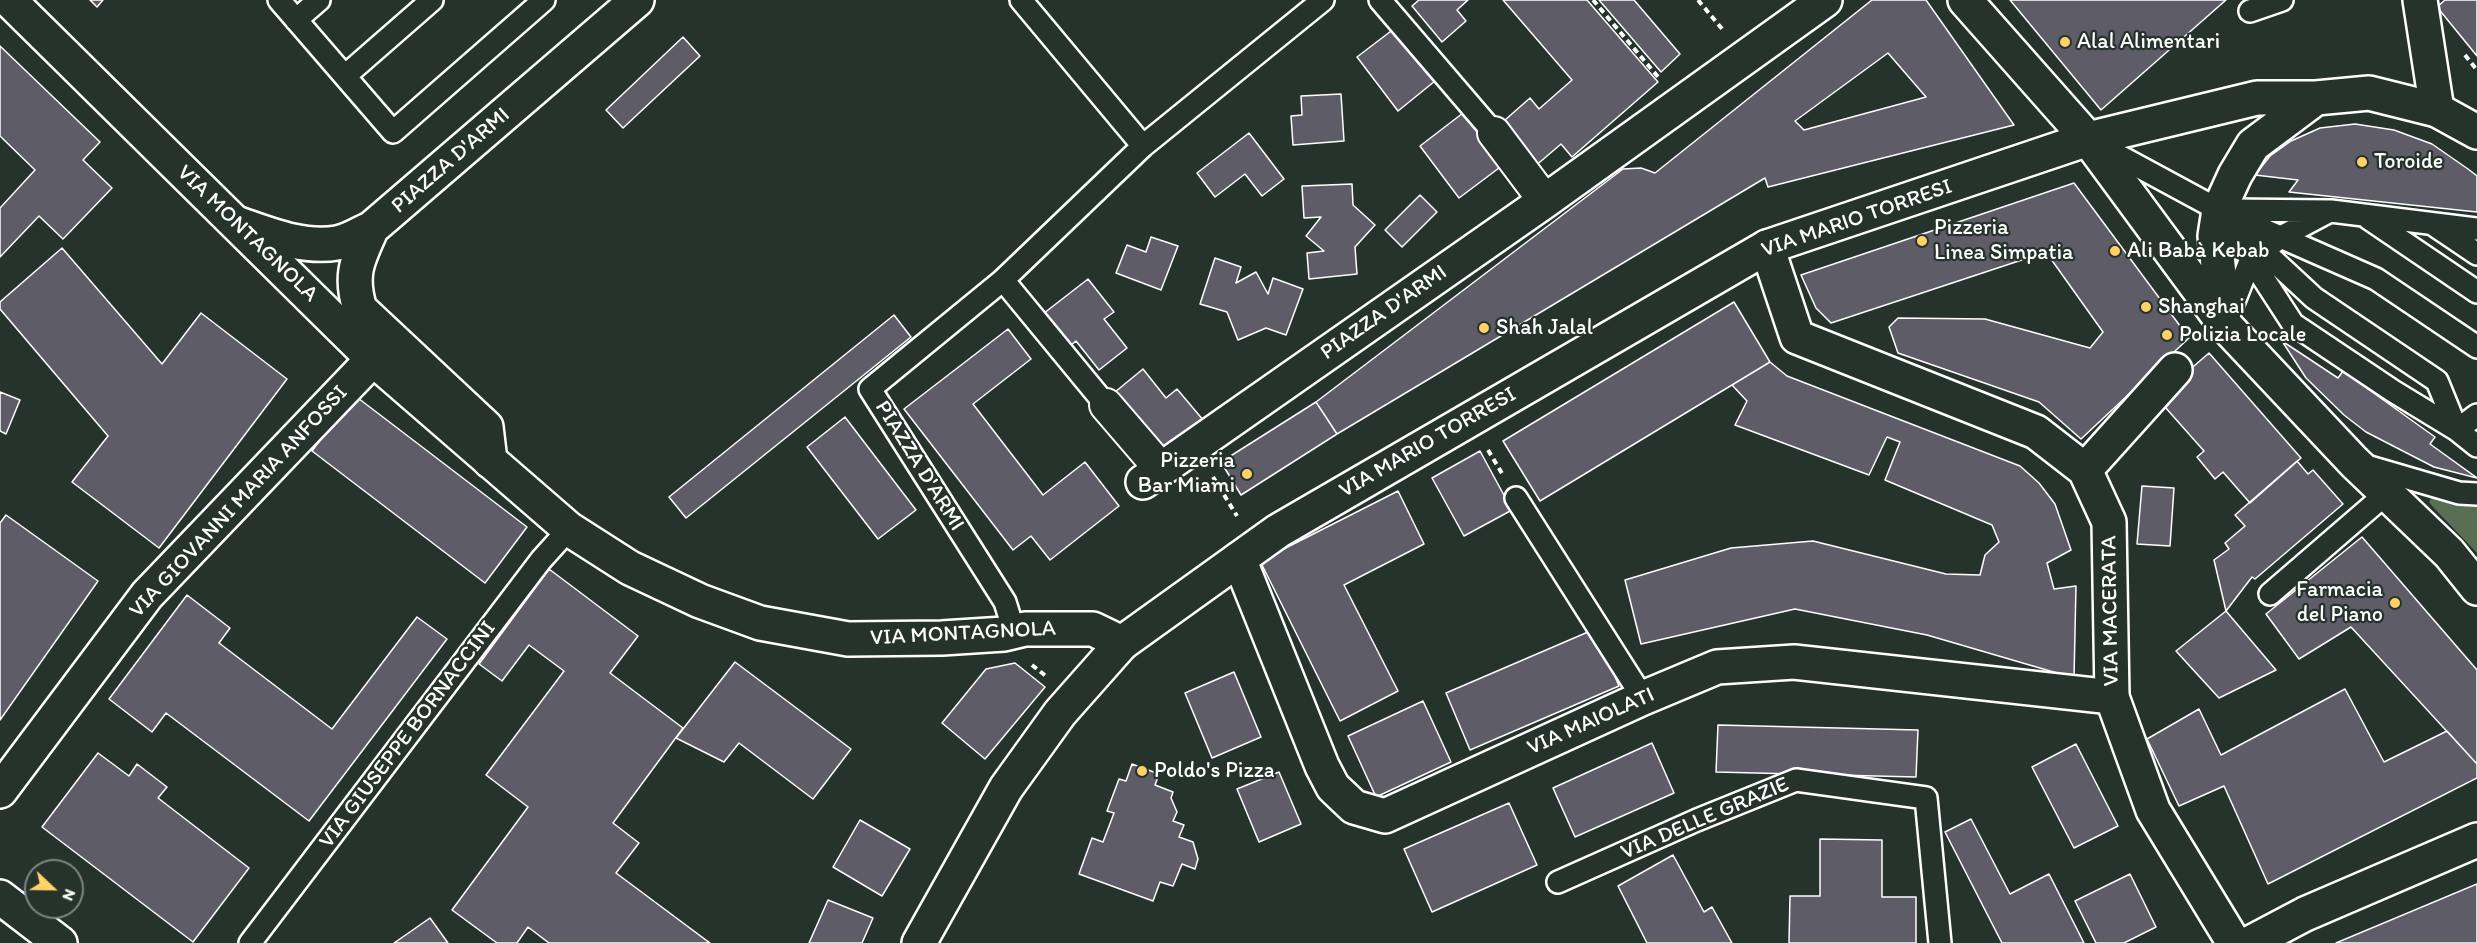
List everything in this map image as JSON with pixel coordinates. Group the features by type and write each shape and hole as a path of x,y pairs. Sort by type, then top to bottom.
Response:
{"street":[{"name":"VIA MONTAGNOLA","path":"9,0 373,359 569,529 630,568 700,601 760,623 848,639 942,638 1014,631 1093,629 1122,643"},
{"name":"PIAZZA D'ARMI","path":"236,223 282,238 314,244 339,243 372,228 637,0"},
{"name":"PIAZZA D'ARMI","path":"1106,405 1152,476 1545,201 1825,0"},
{"path":"1965,0 2088,139 2225,325 2354,462 2449,553 2477,588"},
{"path":"2420,0 2437,110"},
{"name":"VIA MARIO TORRESI","path":"919,943 1006,788 1060,713 1122,643 1247,552 1470,418 1767,247 2088,139 2257,98 2316,98 2369,93 2437,110 2477,132"},
{"path":"2225,325 2215,236 2219,210 2235,175 2253,145 2316,98"},
{"path":"1494,133 1545,201"},
{"name":"VIA MONTAGNOLA","path":"372,228 357,261 354,289 360,309 486,427 490,461"},
{"name":"VIA MACERATA","path":"1767,247 1797,338 2036,432 2085,470 2109,522 2112,697 2153,810 2234,943"},
{"name":"VIA GIOVANNI MARIA ANFOSSI","path":"0,791 147,595 373,359"},
{"path":"2085,470 2175,370"},
{"name":"VIA MAIOLATI","path":"1247,552 1322,766 1333,787 1354,807 1386,816 1643,698 1717,667 1794,662 2112,697"},
{"path":"2250,943 2305,914 2477,840"},
{"path":"0,897 60,943"}],"lane":[{"path":"279,0 393,132 544,0"},
{"path":"296,20 319,0"},
{"path":"345,76 432,0"},
{"path":"1021,0 1143,146"},
{"name":"PIAZZA D'ARMI","path":"1014,631 1005,602 870,389 1003,280 1143,146 1323,0"},
{"path":"1380,0 1494,133"},
{"path":"2250,10 2282,0"},
{"path":"2088,139 2219,210 2376,279 2477,347"},
{"path":"2219,210 2331,211 2477,229"},
{"path":"2219,210 2256,254 2293,324 2393,392 2457,430 2477,446"},
{"path":"2225,325 2256,254 2281,237 2331,211"},
{"path":"2364,215 2477,292"},
{"path":"2431,223 2477,254"},
{"path":"2256,254 2314,298 2437,381 2457,430"},
{"name":"PIAZZA D'ARMI","path":"1003,280 1106,405"},
{"path":"2457,430 2477,415"},
{"path":"2354,462 2459,493 2477,494"},
{"path":"2270,594 2386,493"},
{"path":"1516,498 1643,698"},
{"name":"VIA GIUSEPPE BORNACCINI","path":"250,943 541,560 569,529"},
{"name":"VIA DELLE GRAZIE","path":"1558,882 1697,820 1796,780 1926,798 1940,943"}],"path":[{"path":"1593,0 1681,103"},
{"path":"1470,418 1516,498"},
{"path":"1193,446 1247,552"},
{"path":"1027,661 1053,682"}],"green space":[{"path":"2431,498 2477,507 2477,553 2433,507 2429,502"}],"building":[{"path":"90,0 103,0 97,7"},
{"path":"1419,0 1468,0 1457,10 1466,21 1442,42 1412,6"},
{"path":"1503,0 1587,0 1658,82 1572,157 1561,144 1533,168 1497,127 1530,98 1539,109 1572,80"},
{"path":"1599,0 1634,0 1680,54 1661,72"},
{"path":"1872,0 1926,0 2014,125 1768,187 1765,178 1337,434 1316,402 1623,169 1641,168 1655,173","holes":["1888,53 1926,97 1804,130 1795,121"]},
{"path":"2010,0 2226,0 2101,110"},
{"path":"2445,0 2477,0 2477,56 2437,7"},
{"path":"1395,28 1435,81 1398,111 1357,57"},
{"path":"683,37 700,56 623,128 606,110"},
{"path":"0,46 100,142 83,160 112,188 63,239 39,216 0,257 0,208 35,170 0,136"},
{"path":"1341,94 1344,141 1293,145 1291,116 1302,115 1301,96"},
{"path":"1463,113 1503,165 1459,198 1420,146"},
{"name":"Toroide","path":"2355,124 2394,130 2432,144 2468,169 2477,176 2477,212 2289,192 2298,180 2255,175 2270,156 2291,141 2320,128"},
{"path":"1249,133 1284,179 1262,196 1245,174 1215,197 1197,173"},
{"path":"2074,183 2189,338 2081,439 2039,402 1898,353 1889,327 1898,318 1985,319 2090,348 2103,332 2046,252 1831,323 1816,308 1801,275"},
{"path":"1352,184 1353,205 1375,225 1355,247 1357,274 1309,279 1307,253 1324,251 1306,236 1321,217 1304,218 1302,186"},
{"path":"1420,195 1437,212 1402,247 1385,230"},
{"path":"1151,237 1178,246 1161,290 1116,273 1127,245 1146,252"},
{"path":"62,248 162,364 201,313 287,379 159,548 72,482 108,436 0,309 0,302"},
{"path":"1215,258 1241,267 1236,283 1256,272 1268,294 1273,278 1303,289 1286,335 1266,328 1238,340 1227,312 1200,304"},
{"path":"1088,279 1114,312 1104,319 1127,348 1099,370 1076,341 1065,350 1039,317"},
{"path":"1734,302 1770,362 1540,501 1503,441"},
{"path":"894,315 911,337 686,518 669,497"},
{"path":"1008,329 1031,359 973,404 1043,495 1085,462 1119,506 1050,560 1031,536 1013,550 904,409"},
{"path":"2282,341 2338,378 2343,371 2435,437 2430,444 2477,478 2434,467 2366,432 2344,415 2306,378"},
{"path":"2209,353 2301,458 2250,503 2223,472 2215,479 2197,457 2204,451 2157,398"},
{"path":"1770,362 1787,376 2020,466 2039,483 2055,504 2071,550 2047,563 2054,589 2076,586 2074,678 1927,635 1795,609 1641,644 1625,580 1731,548 1813,541 1946,574 1980,575 1985,555 1999,542 1992,525 1885,480 1900,442 1887,437 1869,475 1735,425 1747,401 1732,385"},
{"path":"1143,369 1166,398 1177,389 1204,421 1156,461 1138,421 1115,392"},
{"path":"0,392 20,400 6,434 0,431"},
{"path":"354,395 527,527 485,583 312,451"},
{"path":"1316,402 1337,434 1241,495 1221,462"},
{"path":"845,417 916,510 878,539 807,447"},
{"path":"1480,451 1512,510 1464,536 1432,478"},
{"path":"2297,461 2308,474 2313,470 2343,504 2255,579 2252,577 2226,611 2214,560 2229,549 2225,543 2245,526 2235,515"},
{"path":"2142,486 2174,488 2170,546 2137,544"},
{"path":"1398,491 1424,544 1344,585 1398,691 1340,721 1260,561"},
{"path":"6,515 98,581 0,720 0,523"},
{"path":"2362,537 2477,670 2477,764 2351,627 2299,659 2266,614"},
{"path":"549,569 638,636 610,673 683,728 613,823 639,843 616,873 710,943 549,943 528,927 517,943 497,943 452,910 528,807 486,775 564,671 529,645 502,681 479,664"},
{"path":"187,595 230,628 219,643 332,729 417,617 447,639 309,821 166,713 152,732 109,699"},
{"path":"2226,611 2276,670 2219,698 2176,651"},
{"path":"1595,629 1619,686 1470,750 1446,693"},
{"path":"735,662 851,749 813,799 739,743 724,762 676,738"},
{"path":"1015,663 1045,687 985,759 942,723 986,669"},
{"path":"1234,672 1261,737 1212,758 1185,693"},
{"path":"2345,689 2384,762 2447,731 2477,764 2477,778 2268,884 2224,786 2179,806 2147,739 2199,709 2221,755"},
{"path":"1423,701 1451,762 1376,797 1348,736"},
{"path":"1718,725 1918,730 1916,777 1716,772"},
{"path":"1652,743 1674,793 1575,837 1553,788"},
{"path":"2076,744 2118,826 2074,848 2032,767"},
{"path":"98,753 129,776 137,764 167,787 158,798 249,868 193,942 42,827"},
{"path":"1132,764 1159,774 1155,785 1173,792 1171,798 1177,812 1173,821 1184,825 1179,837 1193,842 1198,859 1195,869 1182,864 1173,886 1160,882 1153,901 1079,874 1092,838 1103,842 1114,813 1107,811 1119,779 1126,781"},
{"path":"1279,772 1301,824 1259,842 1237,789"},
{"path":"1509,803 1537,865 1432,912 1404,849"},
{"path":"1971,819 2010,894 2049,874 2084,943 2002,943 1945,832"},
{"path":"860,820 910,849 882,896 833,867"},
{"path":"1820,839 1882,840 1882,897 1916,897 1916,943 1789,943 1790,896 1820,896"},
{"path":"1673,855 1704,912 1712,907 1732,943 1647,943 1618,886"},
{"path":"2130,874 2156,927 2124,943 2096,943 2075,901"},
{"path":"2477,884 2477,943 2336,943"},
{"path":"828,900 873,918 862,943 809,943"},
{"path":"430,918 448,943 394,943"}],"place":[{"name":"Alal Alimentari","path":"2065,42"},
{"name":"Toroide","path":"2362,162"},
{"name":"Pizzeria Linea Simpatia","path":"1922,241"},
{"name":"Ali Babà Kebab","path":"2115,251"},
{"name":"Shanghai","path":"2146,307"},
{"name":"Shah Jalal","path":"1484,328"},
{"name":"Polizia Locale","path":"2167,335"},
{"name":"Pizzeria Bar Miami","path":"1247,474"},
{"name":"Farmacia del Piano","path":"2395,603"},
{"name":"Poldo's Pizza","path":"1142,771"}]}
